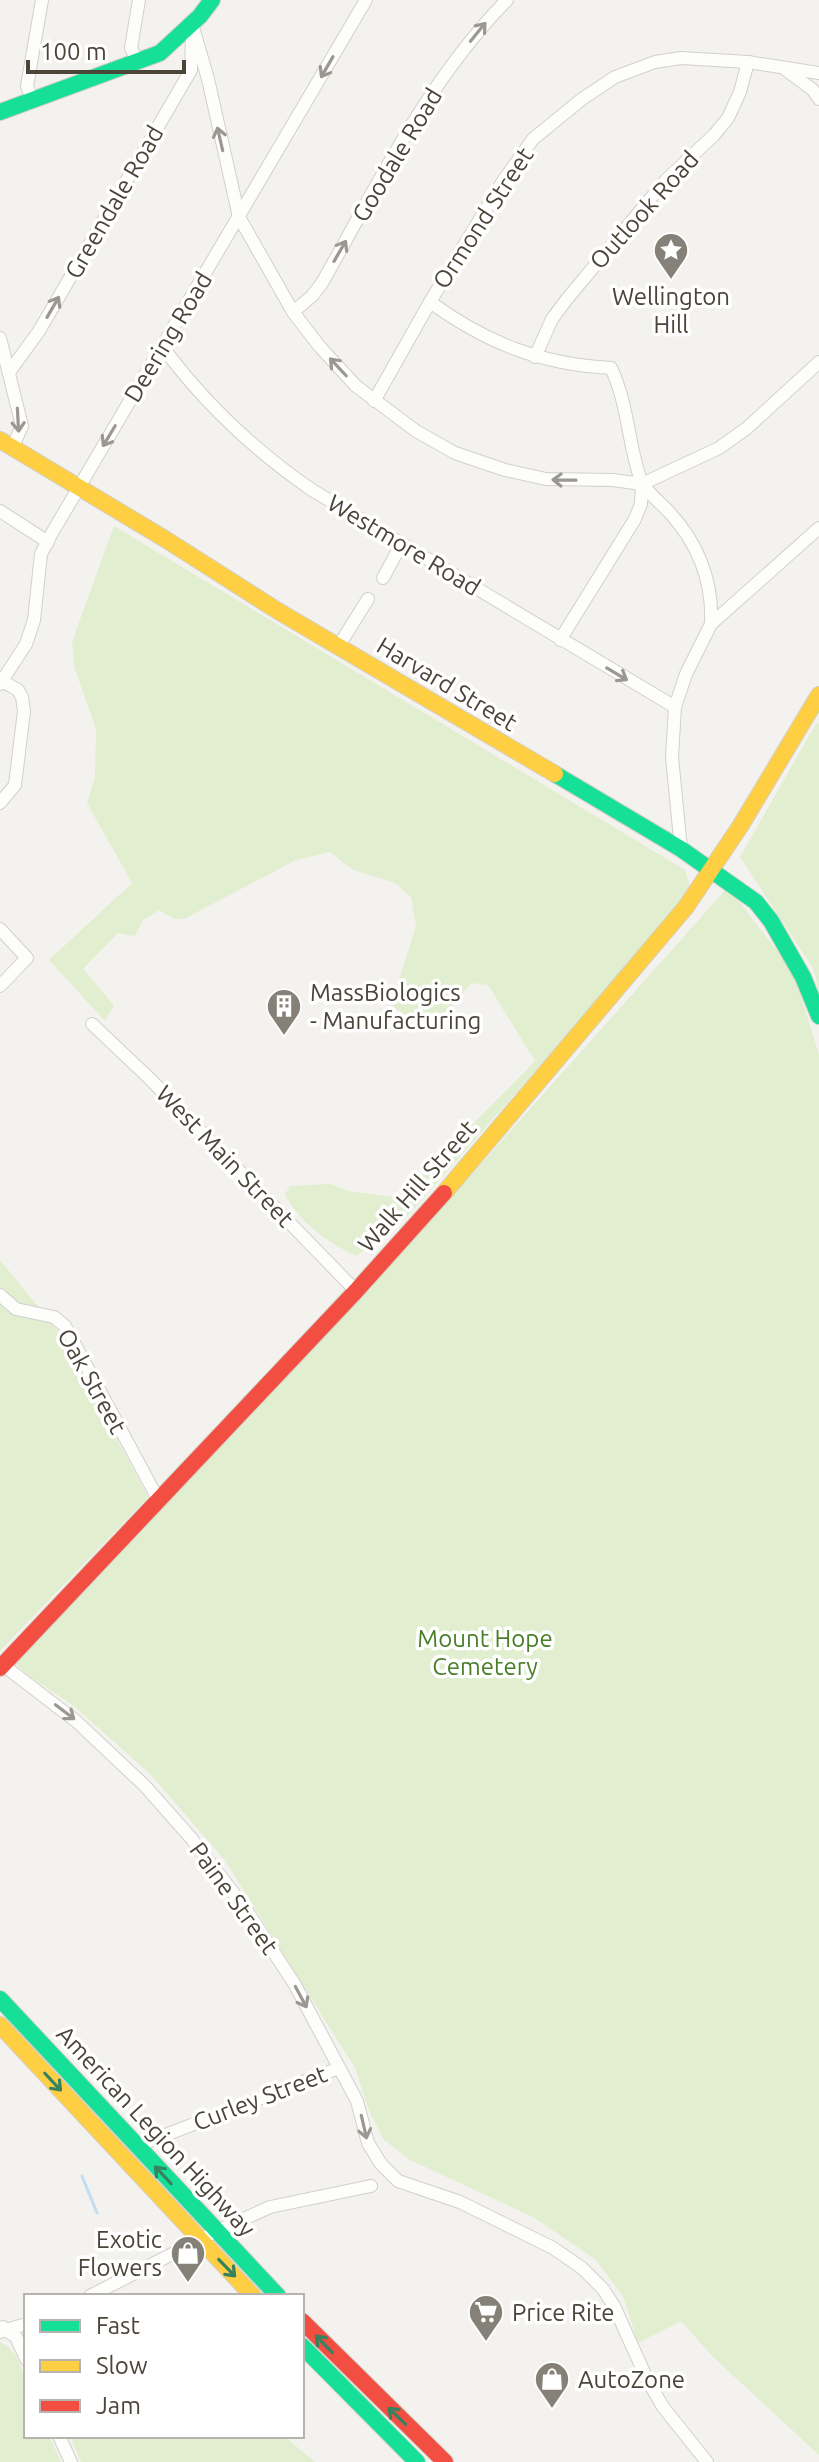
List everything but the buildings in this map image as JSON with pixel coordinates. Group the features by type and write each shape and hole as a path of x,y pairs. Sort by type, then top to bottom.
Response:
{"main road":[{"path":"0,112 30,93 134,54 155,39 172,40 192,24 212,0"},
{"path":"0,97 30,93"},
{"name":"Harvard Street","path":"6,444 338,647 681,849 756,902 771,921 803,977 819,1016"},
{"name":"Walk Hill Street","path":"1,1666 356,1291 630,976 686,907 741,825 819,695"},
{"name":"American Legion Highway","path":"0,1999 276,2294"},
{"name":"American Legion Highway","path":"0,2025 251,2294"},
{"path":"304,2323 445,2462"},
{"path":"304,2348 417,2462"}],"street":[{"path":"30,93 42,0"},
{"path":"134,54 139,0"},
{"name":"Deering Road","path":"1,682 26,644 34,620 41,554 366,0"},
{"name":"Goodale Road","path":"293,312 322,283 433,91 471,40 507,0"},
{"path":"192,24 208,79 239,217 293,312 356,386 416,431 455,453 505,470 546,479 613,480 642,484 719,448 747,428 819,362"},
{"name":"Greendale Road","path":"10,371 39,331 191,70 192,24"},
{"name":"Ormond Street","path":"374,401 503,181 533,139 582,99 615,77 655,62 681,58 748,62 819,73"},
{"name":"Outlook Road","path":"535,357 552,319 567,299 666,180 728,118 740,92 748,62"},
{"path":"784,68 813,90 819,99"},
{"path":"430,302 462,325 492,341 535,357 566,364 611,368 642,484 641,504 635,519 560,640"},
{"path":"0,338 22,426 6,444"},
{"name":"Westmore Road","path":"162,346 211,405 271,462 312,490 675,707"},
{"path":"642,484 684,529 696,547 704,566 712,606 711,624"},
{"path":"0,511 48,542"},
{"path":"681,849 672,757 675,707 697,648 711,624 819,528"},
{"path":"383,578 402,543"},
{"path":"338,647 368,599"},
{"path":"0,803 15,785 24,711 18,690 1,682"},
{"path":"0,929 27,958 0,986"},
{"name":"West Main Street","path":"92,1024 356,1291"},
{"name":"Oak Street","path":"0,1295 16,1309 54,1317 65,1326 158,1499"},
{"name":"Paine Street","path":"1,1666 76,1721 145,1786 191,1838 245,1908 290,1977 357,2101 368,2143 381,2164 398,2181 460,2202 553,2248 582,2268 603,2289 614,2306 663,2407 707,2462"},
{"name":"Curley Street","path":"137,2146 339,2068"},
{"path":"94,2294 270,2207 371,2186"},
{"path":"2,2329 24,2324"},
{"path":"2,2329 18,2340 24,2354"},
{"path":"60,2438 71,2462"}],"green space":[{"path":"114,526 685,870 692,893 406,1218 356,1256 306,1223 285,1194 290,1186 330,1184 349,1191 400,1198 535,1061 488,985 471,983 429,1032 391,1005 416,926 411,897 395,883 353,870 330,852 296,860 184,919 174,919 159,910 143,920 135,936 118,933 83,969 114,1005 105,1021 49,960 132,883 87,803 95,777 96,729 75,669 72,642"},
{"path":"817,722 819,989 813,968 740,857"},
{"name":"Mount Hope Cemetery","path":"728,887 794,973 819,1055 819,2455 713,2357 681,2321 638,2343 623,2296 595,2259 533,2217 410,2160 384,2140 370,2113 355,2068 224,1859 151,1775 74,1706 26,1674 15,1663 382,1275"},
{"path":"0,1260 61,1335 148,1497 0,1651"},
{"path":"0,2342 10,2349 22,2371 24,2438 50,2438 61,2462 0,2462"},
{"path":"71,2438 286,2438 315,2462 81,2462"}],"waterway":[{"path":"82,2176 97,2213"}],"traffic: fast":[{"path":"0,112 160,53 200,16 212,0"},
{"path":"555,774 681,849 756,902 771,921 803,977 819,1016"},
{"path":"0,1999 276,2294"},
{"path":"304,2348 417,2462"}],"traffic: slow":[{"path":"0,440 278,611 555,774"},
{"path":"444,1193 686,907 741,825 819,695"},
{"path":"0,2025 251,2294"}],"traffic: jam":[{"path":"0,1668 356,1291 444,1193"},
{"path":"304,2323 445,2462"}],"place":[{"name":"Wellington Hill","path":"671,281"},
{"name":"MassBiologics - Manufacturing","path":"284,1037"},
{"name":"Exotic Flowers","path":"188,2284"},
{"name":"Price Rite","path":"486,2343"},
{"name":"AutoZone","path":"552,2410"}]}
